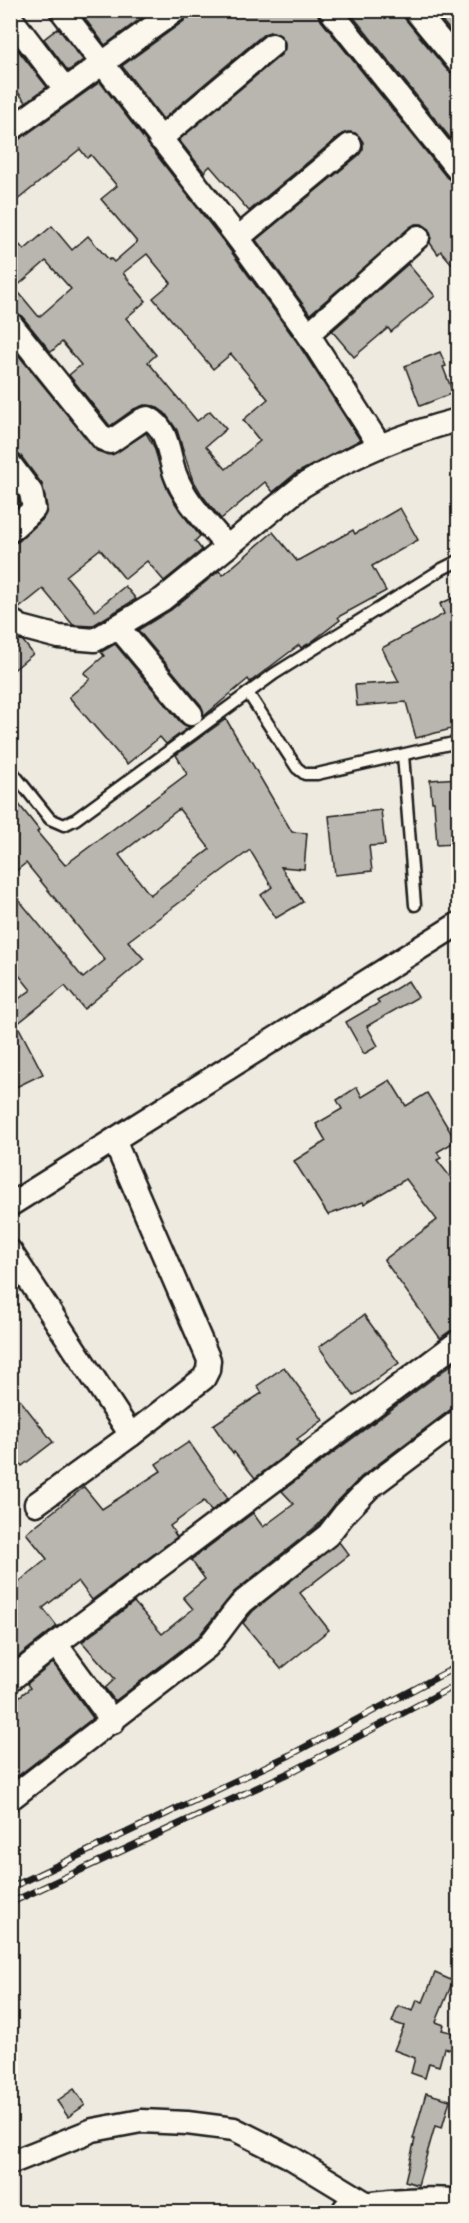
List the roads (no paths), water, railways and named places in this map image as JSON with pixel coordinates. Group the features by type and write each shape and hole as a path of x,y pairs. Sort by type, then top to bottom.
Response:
{"highway":[{"path":"361,2210 431,2204 459,2206"}],"street":[{"path":"61,10 238,238 308,334 380,446"},
{"path":"10,130 176,10"},
{"path":"330,10 459,170"},
{"path":"415,10 459,62"},
{"path":"16,16 66,90"},
{"path":"160,139 272,45"},
{"path":"238,238 350,145"},
{"path":"308,334 418,237"},
{"path":"10,323 103,439 110,442 142,420 148,418 156,421 163,432 180,486 227,547"},
{"path":"10,620 21,627 59,638 95,640 163,598 302,486 327,470 419,430 459,420"},
{"path":"10,464 31,492 34,509 10,531"},
{"path":"118,627 191,714"},
{"path":"10,1205 459,924"},
{"path":"36,1504 131,1435 204,1378 208,1370 209,1360 114,1140"},
{"path":"10,1251 131,1435"},
{"path":"10,1680 459,1342"},
{"path":"10,1799 113,1722 207,1647 221,1633 234,1611 244,1601 328,1535 369,1488 459,1421"},
{"path":"56,1644 113,1722"},
{"path":"10,2163 93,2130 141,2121 222,2127 234,2129 290,2157 361,2210"}],"lane":[{"path":"10,769 50,819 64,825 76,819 248,693 320,645 442,569 459,561"},
{"path":"248,693 297,768 305,774 317,774 459,742"},
{"path":"404,755 415,905"}],"railway":[{"path":"10,1888 290,1755 458,1666"},
{"path":"10,1903 295,1770 458,1684"}]}
